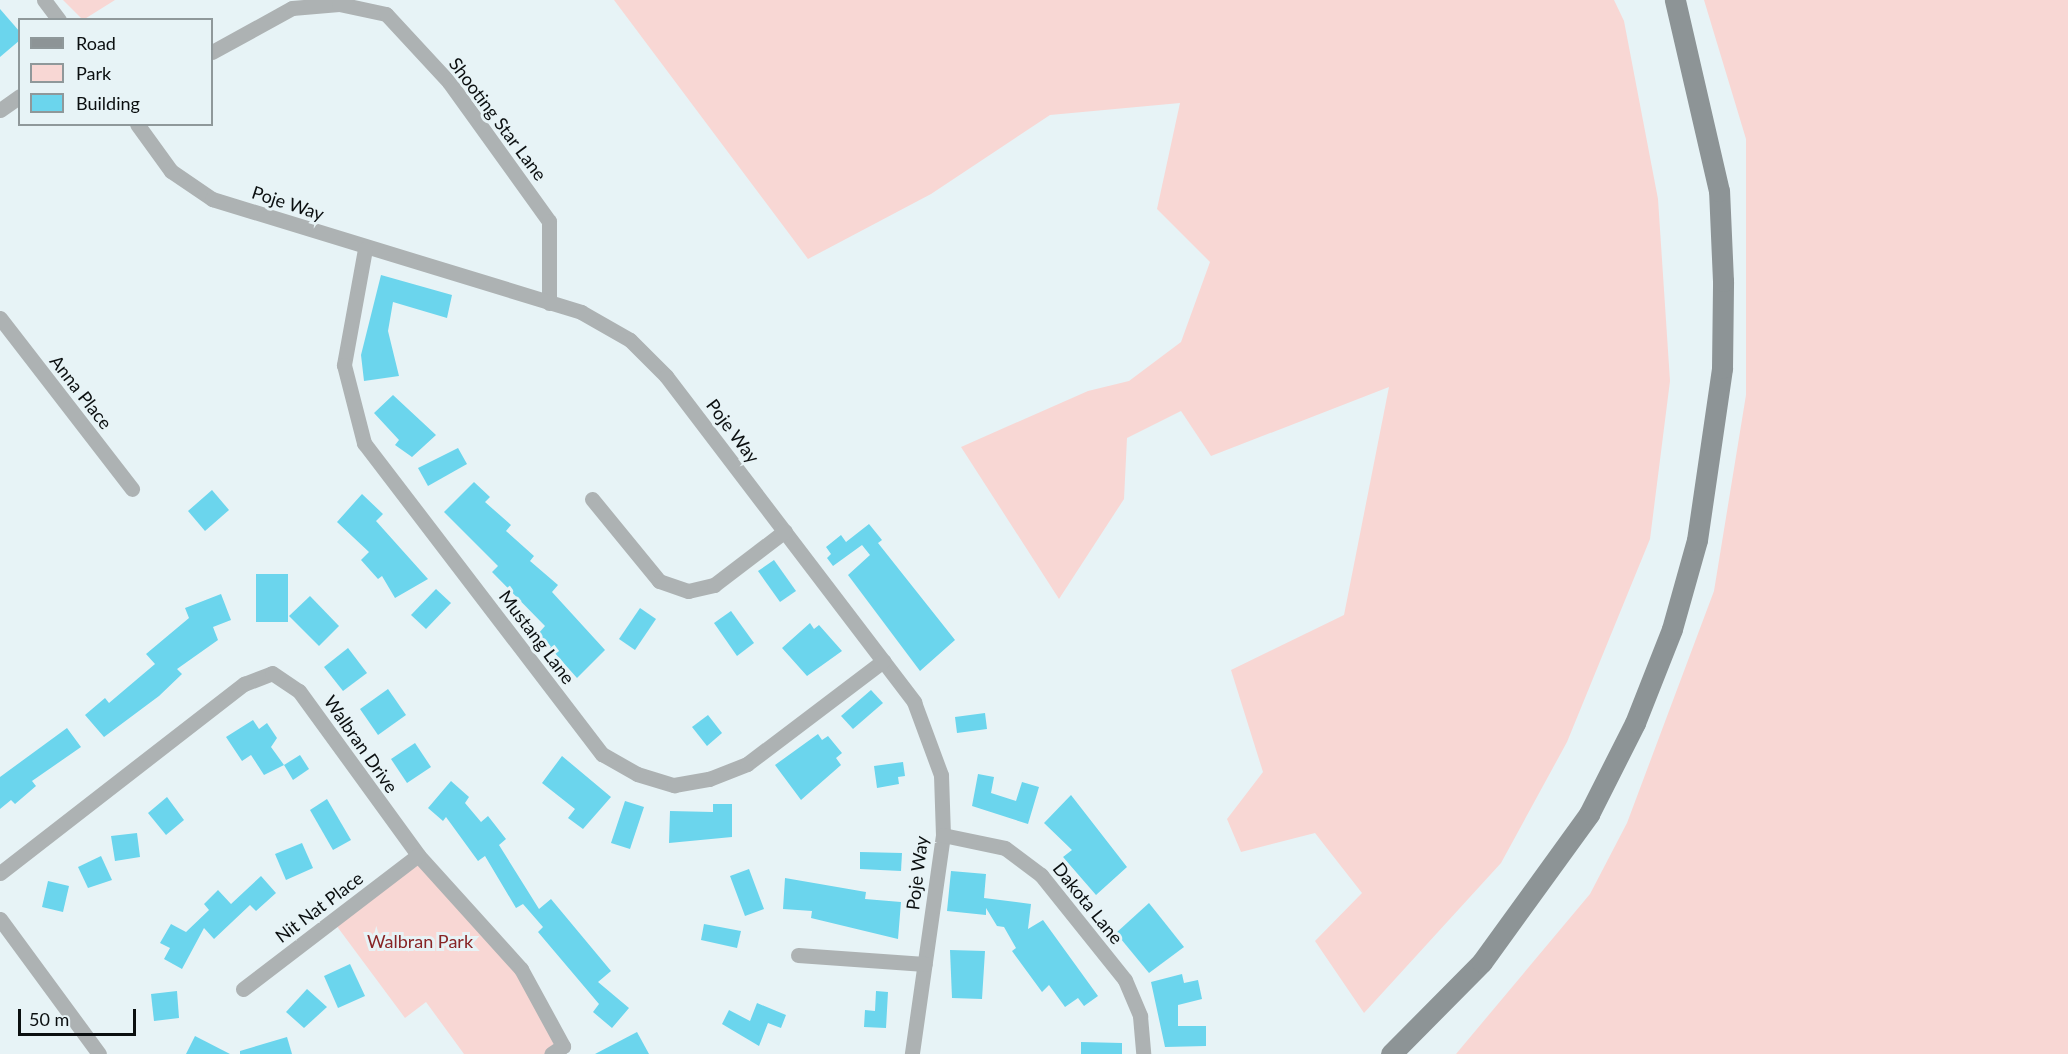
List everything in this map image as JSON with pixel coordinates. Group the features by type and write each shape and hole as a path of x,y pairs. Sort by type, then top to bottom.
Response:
{"main road":[{"path":"1391,1054 1482,962 1589,814 1635,723 1672,629 1697,540 1721,379 1723,281 1719,191 1675,0"}],"street":[{"path":"44,0 58,18"},
{"name":"Shooting Star Lane","path":"213,51 292,8 339,4 386,14 449,82 549,221 549,303"},
{"path":"0,110 18,97"},
{"name":"Poje Way","path":"138,126 171,171 212,199 365,249 581,312 630,340 666,376 914,702 941,775 943,835 912,1054"},
{"name":"Mustang Lane","path":"365,249 348,317 344,365 364,443 602,754 637,774 674,785 709,779 747,764 883,662"},
{"name":"Anna Place","path":"0,318 132,489"},
{"path":"592,499 659,581 688,591 714,585 785,531"},
{"name":"Walbran Drive","path":"0,873 243,684 272,673 299,691 335,735 418,855 521,969 561,1051"},
{"name":"Dakota Lane","path":"943,835 1005,848 1041,874 1125,980 1140,1016 1143,1054"},
{"name":"Nit Nat Place","path":"243,989 418,855"},
{"path":"0,919 99,1054"},
{"path":"798,955 925,964"}],"green space":[{"path":"63,0 115,0 86,18 81,18"},
{"path":"614,0 1614,0 1624,21 1658,199 1670,381 1650,539 1567,742 1501,863 1364,1013 1315,941 1362,893 1315,833 1241,852 1227,819 1263,772 1231,670 1344,615 1389,387 1211,456 1181,411 1127,438 1124,499 1059,599 961,447 1088,391 1129,381 1181,342 1210,262 1157,209 1180,103 1050,115 931,194 808,259"},
{"path":"1704,0 2068,0 2068,1054 1456,1054 1590,894 1627,823 1714,591 1746,395 1746,139"},
{"name":"Walbran Park","path":"418,855 502,944 563,1046 551,1054 464,1054 426,1002 405,1018 333,921"}],"building":[{"path":"0,9 18,30 18,42 0,57"},
{"path":"381,275 452,295 447,318 393,302 388,331 399,376 364,381 361,355"},
{"path":"393,395 436,435 412,457 395,445 399,440 374,413"},
{"path":"458,448 467,464 428,486 418,468"},
{"path":"474,482 490,497 485,502 511,525 506,531 534,556 530,561 558,585 552,592 605,650 577,678 538,634 545,626 492,572 498,566 444,512"},
{"path":"212,490 229,510 205,531 188,511"},
{"path":"362,494 383,514 376,521 428,579 395,598 382,576 378,579 361,560 369,552 337,522"},
{"path":"869,524 882,540 878,543 955,640 920,671 848,575 870,555 862,545 833,566 827,558 831,554 826,547 841,535 846,542"},
{"path":"774,560 796,591 780,602 758,571"},
{"path":"256,574 288,574 288,622 256,622"},
{"path":"436,589 451,603 426,629 411,615"},
{"path":"221,594 231,620 213,627 218,640 177,669 182,674 159,696 104,737 85,715 105,698 109,703 155,664 146,654 189,618 185,608"},
{"path":"310,596 339,626 319,646 289,616"},
{"path":"640,608 656,619 635,650 619,639"},
{"path":"731,611 754,643 737,656 714,623"},
{"path":"810,623 814,629 819,625 842,651 807,676 782,648"},
{"path":"348,648 367,673 343,691 324,667"},
{"path":"388,689 406,715 378,735 360,709"},
{"path":"871,690 883,703 853,729 841,716"},
{"path":"985,713 987,729 957,733 955,717"},
{"path":"708,715 722,733 707,746 692,727"},
{"path":"253,720 259,729 267,723 277,738 271,747 284,765 264,775 251,755 242,761 226,737"},
{"path":"67,728 81,747 32,781 36,786 15,804 11,800 0,809 0,777"},
{"path":"818,734 822,740 828,736 842,753 836,758 841,765 801,800 775,765"},
{"path":"415,743 431,767 407,783 391,759"},
{"path":"300,755 309,769 293,780 284,765"},
{"path":"562,756 611,797 583,829 568,818 575,809 542,783"},
{"path":"903,762 905,776 898,777 899,784 877,788 874,766"},
{"path":"978,774 994,777 991,793 1016,801 1022,782 1039,787 1028,824 972,806"},
{"path":"451,781 469,797 465,803 481,822 488,816 506,839 499,845 539,909 551,899 611,971 598,982 629,1008 612,1028 593,1012 599,1004 538,932 543,927 523,904 516,908 485,856 478,861 446,817 443,821 428,808"},
{"path":"1071,795 1127,867 1096,895 1063,857 1072,850 1044,823"},
{"path":"167,797 184,820 166,835 148,813"},
{"path":"327,799 351,840 333,850 310,810"},
{"path":"625,801 644,807 630,849 611,843"},
{"path":"713,804 732,804 732,837 669,843 670,811 713,812"},
{"path":"137,833 140,857 115,861 111,836"},
{"path":"302,843 313,868 286,880 275,854"},
{"path":"860,852 902,853 901,871 860,869"},
{"path":"101,856 112,880 88,888 78,867"},
{"path":"749,869 764,909 745,916 730,876"},
{"path":"951,871 986,874 984,898 1031,904 1028,929 1043,920 1098,996 1084,1006 1078,998 1065,1007 1049,985 1042,992 1012,951 1016,948 1004,927 997,926 986,908 986,915 947,911"},
{"path":"261,876 276,893 256,911 250,905 214,939 204,928 182,969 164,959 170,948 160,943 171,924 186,932 209,910 204,904 218,890 231,904"},
{"path":"785,878 866,892 865,899 901,902 898,939 811,918 812,911 783,909"},
{"path":"48,881 69,886 63,912 42,907"},
{"path":"1149,903 1184,947 1149,973 1116,933"},
{"path":"704,924 741,931 737,948 701,940"},
{"path":"950,950 985,951 982,999 952,998"},
{"path":"350,964 365,996 338,1008 324,976"},
{"path":"1182,974 1184,983 1198,980 1202,999 1178,1005 1178,1026 1206,1026 1206,1046 1165,1047 1151,982"},
{"path":"307,989 327,1007 304,1028 286,1012"},
{"path":"177,991 179,1018 154,1021 151,994"},
{"path":"876,991 888,992 886,1028 864,1027 865,1010 875,1011"},
{"path":"757,1003 786,1015 781,1028 768,1023 759,1046 722,1024 729,1010 750,1021"},
{"path":"637,1032 649,1054 595,1054"},
{"path":"195,1036 230,1054 186,1054"},
{"path":"287,1037 292,1054 240,1054 240,1051"},
{"path":"1081,1042 1122,1043 1122,1054 1081,1054"}]}
